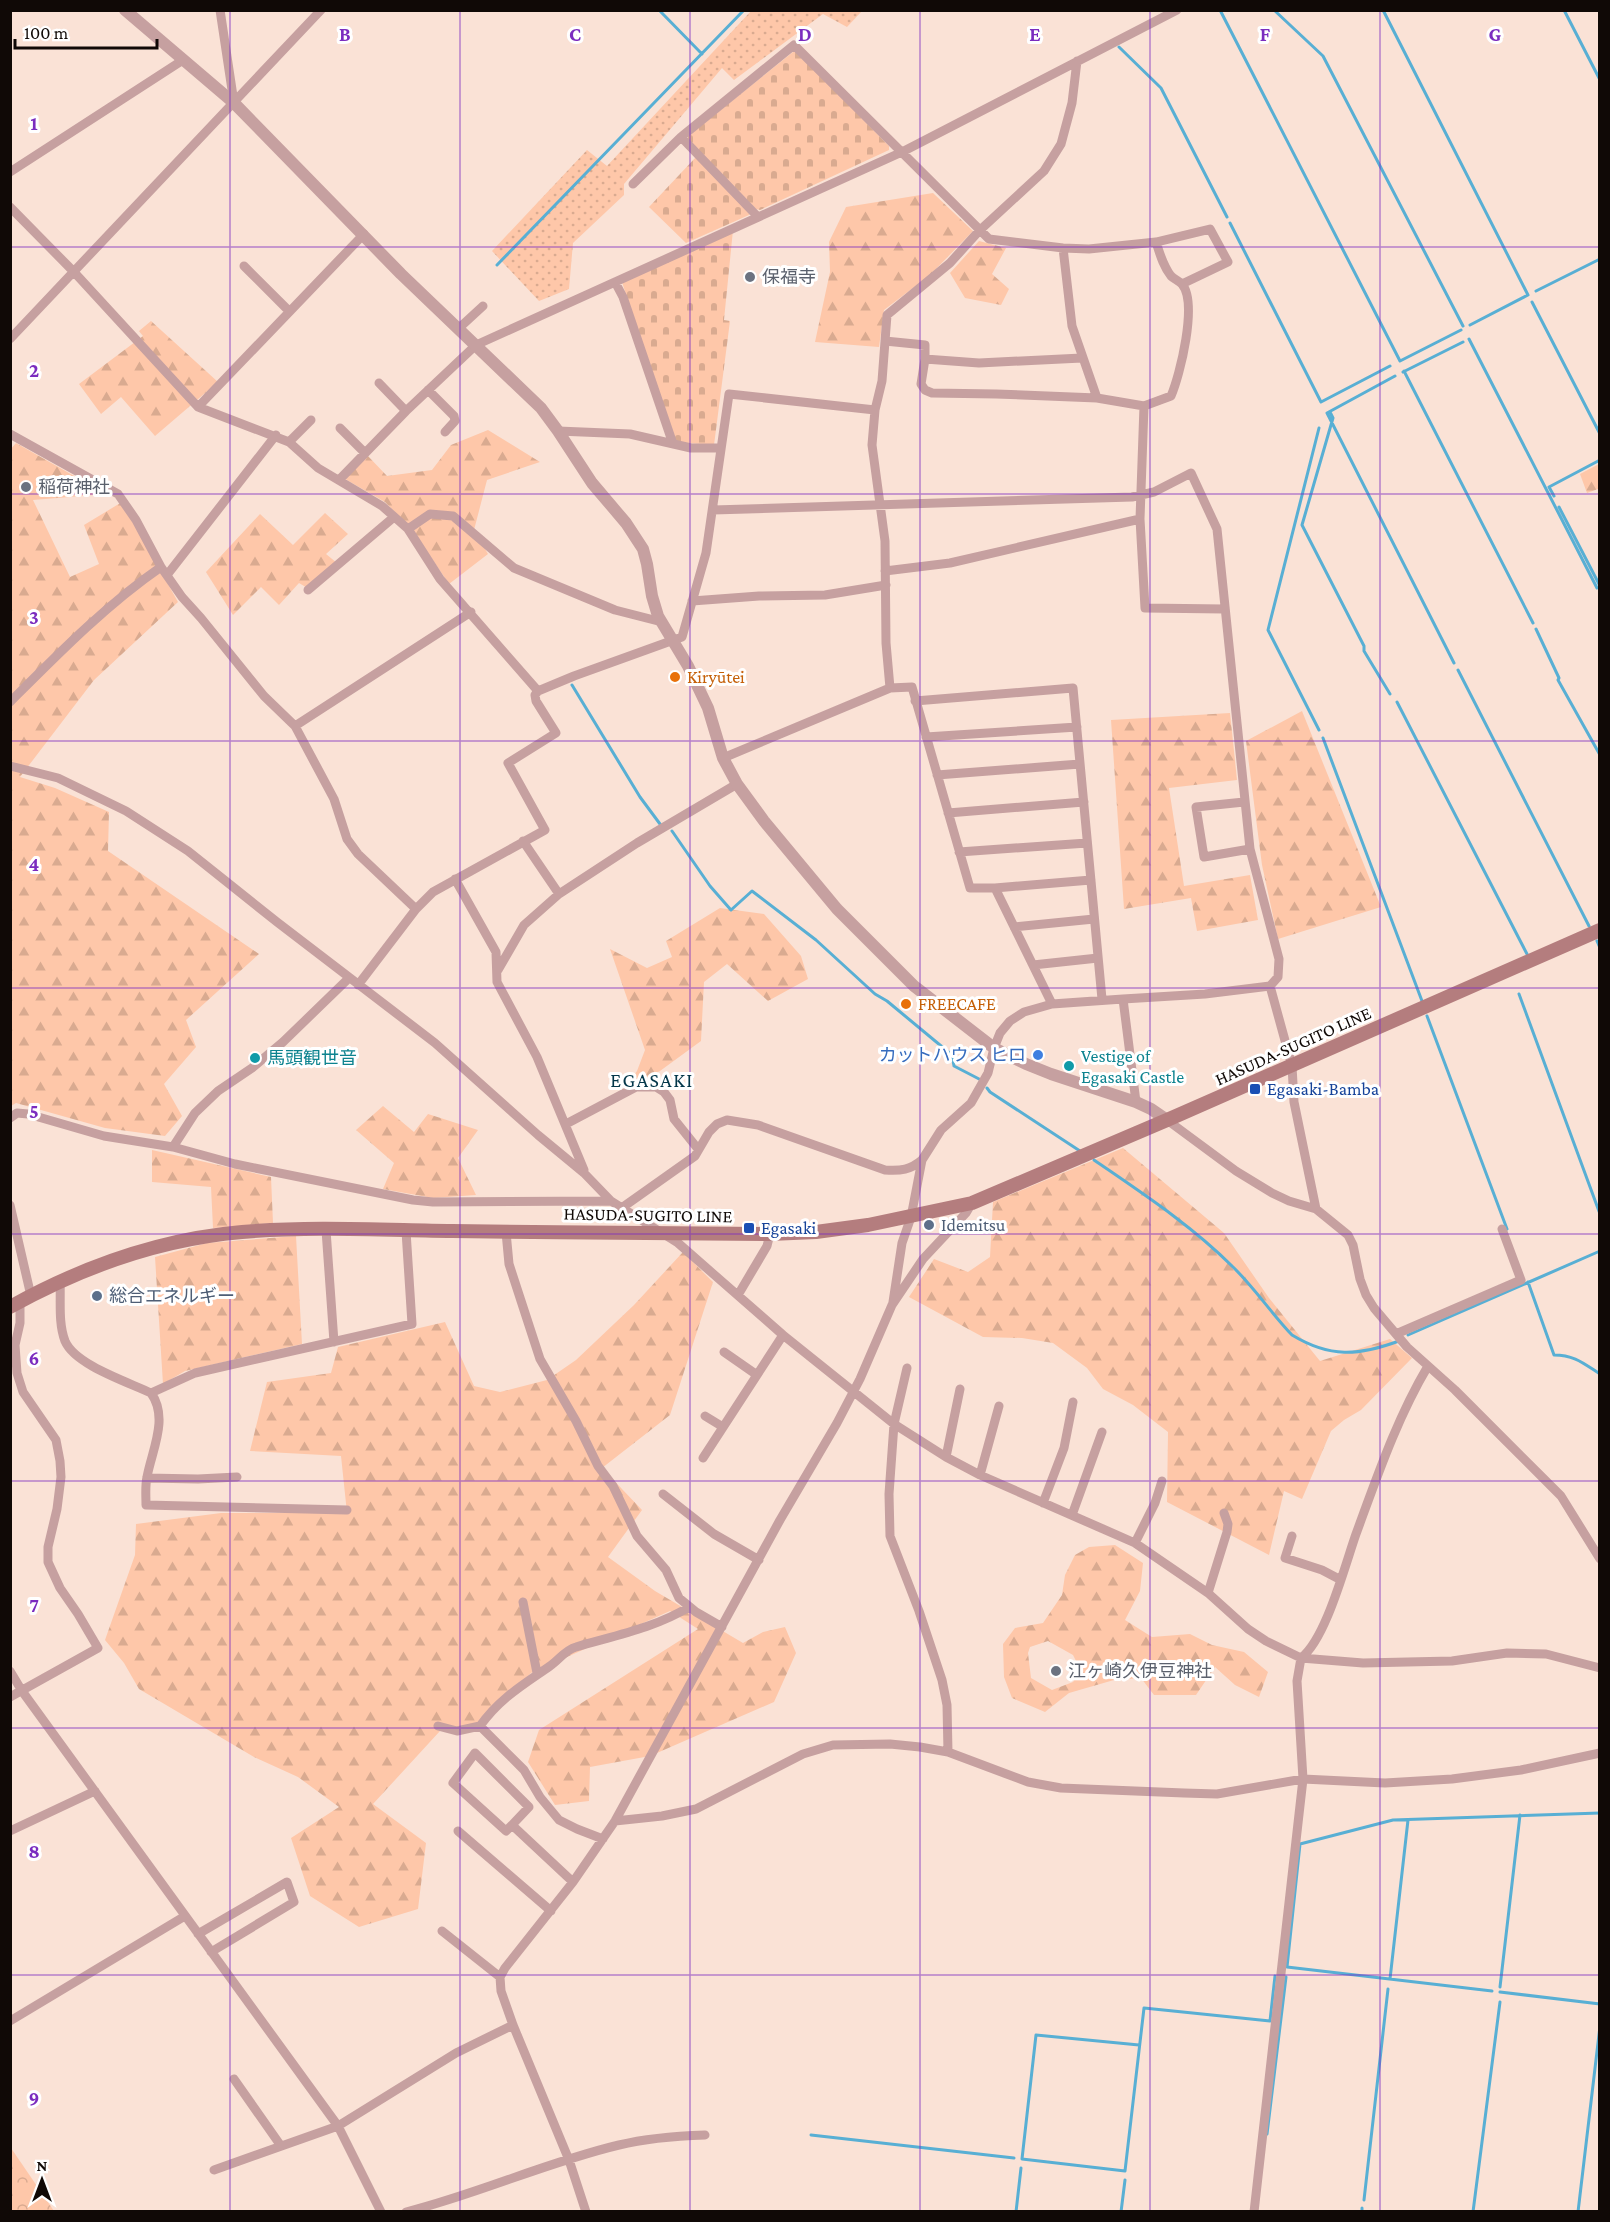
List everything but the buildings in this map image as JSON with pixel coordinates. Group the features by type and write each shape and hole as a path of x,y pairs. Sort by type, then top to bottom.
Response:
{"main road":[{"name":"HASUDA-SUGITO LINE","path":"20,1302 60,1281 139,1252 193,1239 243,1232 326,1230 770,1234 838,1230 972,1203 1292,1066 1599,930"}],"street":[{"path":"125,10 234,104 455,326 541,408 587,475 626,523 643,549 652,596 662,622 688,666 708,708 723,758 737,784 764,821 837,909 914,986 994,1048 1051,1074 1151,1109 1236,1171 1272,1193 1316,1209 1335,1222 1348,1235 1353,1245 1366,1295 1396,1334 1561,1496 1599,1559"},
{"path":"220,10 234,104"},
{"path":"10,339 321,10"},
{"path":"339,480 406,411 476,345 902,152 1177,10"},
{"path":"633,184 681,137 794,45 979,231 989,238 1063,248 1089,249 1156,242 1210,229 1228,262 1182,284"},
{"path":"10,172 183,60"},
{"path":"890,688 886,643 885,541 872,446 875,410 882,381 887,315 943,269 979,231 1044,171 1060,144 1072,103 1077,61"},
{"path":"681,137 758,217"},
{"path":"10,207 74,272 198,407 276,435 289,442 318,468 382,506 408,529 440,579 538,691"},
{"path":"198,407 364,234"},
{"path":"885,341 925,345 921,384 925,390 932,393 996,393 1097,398 1144,406 1171,396 1176,385 1188,326 1187,298 1182,284 1172,277 1164,265 1156,242"},
{"path":"1063,248 1072,326 1097,398"},
{"path":"244,266 289,311"},
{"path":"615,282 626,305 672,444"},
{"path":"455,326 483,306"},
{"path":"924,359 979,363 1083,358"},
{"path":"379,383 406,411"},
{"path":"428,390 454,416 455,421 445,432"},
{"path":"358,985 416,909 433,892 545,830 508,763 556,733 536,701 535,696 538,691 682,637 706,553 729,394 875,410"},
{"path":"1144,406 1140,519 1145,608 1224,609"},
{"path":"289,442 311,420"},
{"path":"340,428 365,453"},
{"path":"558,430 630,434 691,448 720,448"},
{"path":"10,434 118,494 182,597 264,696 295,726 334,800 346,839 358,854 416,909"},
{"path":"10,702 99,616 136,584 164,571 276,435"},
{"path":"623,1207 695,1156 717,1124 726,1120 758,1125 885,1170 912,1169 922,1160 941,1130 971,1103 988,1073 1000,1033 1010,1021 1024,1012 1052,1004 1205,994 1270,986 1278,977 1279,959 1250,849 1217,529 1191,473 1141,496 713,510"},
{"path":"408,529 430,514 453,516 514,568 615,610 662,622"},
{"path":"308,590 394,517"},
{"path":"885,571 950,563 1140,519"},
{"path":"692,601 825,595 885,585"},
{"path":"295,726 471,612"},
{"path":"723,758 890,688 912,687 970,888 1091,880"},
{"path":"915,701 1073,688 1102,999"},
{"path":"926,737 1077,727"},
{"path":"937,775 1080,764"},
{"path":"10,766 58,778 140,820 188,851 435,1043 584,1173 611,1201 665,1234 853,1392 894,1424 946,1458 1135,1543 1208,1593 1248,1629 1301,1658 1363,1663 1419,1663 1507,1653 1546,1654 1599,1668"},
{"path":"498,970 524,925 559,894 637,843 737,784"},
{"path":"948,813 1084,802"},
{"path":"1244,802 1196,807 1204,857 1250,849"},
{"path":"523,841 559,894"},
{"path":"959,852 1087,843"},
{"path":"455,879 496,952 497,982 537,1057 584,1173"},
{"path":"995,888 1052,1004"},
{"path":"1014,927 1094,919"},
{"path":"1033,965 1098,958"},
{"path":"173,1147 195,1113 218,1091 252,1068 283,1042 349,978"},
{"path":"1270,986 1292,1066 1294,1102 1316,1209"},
{"path":"1123,999 1136,1102"},
{"path":"566,1124 636,1087 656,1088 664,1092 670,1100 674,1119 699,1149"},
{"path":"10,1119 17,1113 28,1113 104,1136 173,1147 246,1167 339,1186 433,1202 611,1201"},
{"path":"892,1305 902,1243 922,1160"},
{"path":"586,2211 569,2160 513,2025 501,1991 500,1977 573,1882 615,1821 853,1392 892,1305 923,1259 966,1213 972,1203"},
{"path":"10,1205 20,1302 20,1323 15,1345 17,1373 23,1392 56,1440 60,1461 61,1477 57,1509 49,1541 48,1562 60,1588 98,1648 10,1697"},
{"path":"1396,1334 1521,1280 1502,1229"},
{"path":"326,1230 334,1342"},
{"path":"151,1393 195,1373 412,1324 406,1231"},
{"path":"506,1232 509,1264 536,1352 576,1421 598,1466 613,1486 637,1536 666,1570 675,1592 689,1607 722,1627"},
{"path":"738,1295 767,1246 770,1234"},
{"path":"60,1281 62,1330 65,1343 74,1354 151,1393 155,1399 159,1429 147,1478 146,1506 346,1510"},
{"path":"703,1458 783,1335"},
{"path":"724,1352 757,1375"},
{"path":"1254,2211 1303,1779 1297,1681 1301,1658 1309,1651 1341,1580 1374,1487 1410,1398 1428,1366"},
{"path":"908,1368 894,1424 889,1494 890,1536 919,1611 942,1680 947,1705 948,1752"},
{"path":"946,1458 960,1389"},
{"path":"1043,1503 1064,1448 1073,1402"},
{"path":"980,1475 999,1406"},
{"path":"705,1416 723,1427"},
{"path":"1072,1515 1102,1432"},
{"path":"147,1478 237,1477"},
{"path":"1135,1543 1155,1503 1162,1481"},
{"path":"663,1494 714,1534 759,1560"},
{"path":"1208,1593 1227,1532 1228,1524 1224,1513"},
{"path":"1292,1536 1285,1558 1322,1570 1341,1580"},
{"path":"523,1602 537,1674"},
{"path":"438,1726 457,1731 480,1726 513,1690 551,1666 574,1647 623,1634 678,1614 689,1607"},
{"path":"10,1671 22,1691 338,2126 381,2211"},
{"path":"480,1726 524,1770 540,1797 559,1820 603,1839"},
{"path":"615,1821 662,1816 696,1809 728,1790 760,1777 804,1754 833,1744 890,1744 948,1752 1028,1782 1061,1788 1217,1794 1303,1779 1385,1784 1452,1779 1521,1770 1599,1753"},
{"path":"475,1753 529,1807 512,1825 506,1831 453,1783 475,1753"},
{"path":"10,1831 95,1791"},
{"path":"512,1825 573,1882"},
{"path":"458,1832 551,1911"},
{"path":"198,1934 287,1882 294,1902 211,1952"},
{"path":"10,2021 185,1916"},
{"path":"442,1931 500,1977"},
{"path":"214,2170 338,2126 456,2053 513,2025"},
{"path":"234,2079 281,2146"},
{"path":"405,2211 436,2204 620,2145 662,2137 705,2135"}],"green space":[{"path":"751,11 862,11 847,27 823,14 734,80 722,68 624,184 624,195 573,243 569,289 539,301 492,251 587,150 607,166"},
{"path":"793,52 797,52 889,146 889,150 760,210 756,209 688,140 688,136"},
{"path":"696,157 750,212 749,215 686,243 649,207"},
{"path":"933,193 973,231 930,275 884,310 879,347 815,342 830,272 829,242 846,207"},
{"path":"733,230 724,320 730,321 714,445 674,442 622,282"},
{"path":"979,241 1006,248 992,274 1009,289 1001,305 965,298 950,273"},
{"path":"151,321 218,382 155,436 121,397 101,414 79,384 143,336 139,331"},
{"path":"488,430 540,462 487,480 474,530 488,554 449,584 413,531 385,502 345,479 367,455 387,476 432,470 451,445"},
{"path":"16,443 106,494 33,500 70,577 99,564 84,525 122,502 178,602 94,680 20,777 55,788 109,812 108,851 259,954 186,1020 196,1047 164,1084 182,1116 165,1136 105,1128 16,1103 11,1106 10,450"},
{"path":"1599,464 1599,490 1587,493 1580,474"},
{"path":"325,513 348,534 326,554 337,563 309,589 299,583 279,605 261,587 233,615 206,572 260,514 293,545"},
{"path":"1302,711 1381,907 1278,939 1262,865 1246,741"},
{"path":"1230,713 1237,780 1169,788 1184,886 1250,875 1258,920 1197,931 1191,898 1124,909 1111,720"},
{"path":"720,908 764,914 801,956 808,979 768,1001 727,964 704,982 701,1041 660,1071 625,1088 637,1071 645,1050 610,949 647,968 672,957 666,941"},
{"path":"383,1106 414,1132 428,1114 478,1130 458,1158 476,1195 433,1198 383,1189 394,1163 356,1130"},
{"path":"1123,1148 1224,1233 1269,1298 1320,1361 1390,1339 1412,1358 1361,1410 1331,1431 1302,1499 1284,1491 1269,1555 1167,1502 1168,1432 1133,1405 1103,1389 1087,1368 1053,1343 1022,1338 983,1337 909,1297 934,1259 968,1272 990,1257 993,1202"},
{"path":"152,1150 271,1177 273,1223 213,1228 211,1187 152,1182"},
{"path":"296,1236 302,1344 185,1371 163,1384 155,1257 207,1243"},
{"path":"683,1252 713,1282 670,1415 602,1468 642,1510 608,1557 655,1591 743,1643 763,1632 785,1627 796,1653 774,1702 650,1756 590,1767 589,1801 555,1805 528,1762 539,1730 698,1629 670,1611 531,1673 479,1726 440,1731 373,1804 426,1843 418,1909 359,1927 310,1896 291,1838 339,1807 298,1777 254,1757 139,1689 124,1663 105,1640 135,1555 136,1524 221,1513 347,1513 341,1456 250,1451 267,1382 331,1373 338,1347 445,1322 474,1386 500,1392 547,1380 576,1360 634,1305"},
{"path":"1115,1545 1143,1563 1140,1591 1125,1620 1152,1637 1190,1634 1212,1645 1244,1652 1268,1672 1259,1697 1235,1685 1215,1667 1196,1695 1154,1695 1141,1678 1114,1680 1069,1693 1045,1712 1012,1698 1004,1677 1003,1644 1015,1628 1043,1623 1062,1595 1065,1575 1075,1555 1089,1547","holes":["1048,1641 1073,1655 1081,1671 1073,1682 1052,1690 1031,1678 1028,1653 1030,1647"]},
{"path":"11,2148 54,2211 11,2211"}],"waterway":[{"path":"659,10 702,54"},
{"path":"497,265 744,10"},
{"path":"1220,10 1400,361 1461,330"},
{"path":"1274,10 1323,56 1463,326"},
{"path":"1383,10 1528,295 1470,325"},
{"path":"1564,10 1599,78"},
{"path":"1119,47 1161,88 1227,217"},
{"path":"1230,223 1321,402 1390,366"},
{"path":"1536,291 1600,259"},
{"path":"1532,302 1600,434"},
{"path":"1469,339 1597,588"},
{"path":"1403,372 1463,342"},
{"path":"1404,371 1533,623"},
{"path":"1395,376 1327,413 1454,663"},
{"path":"1330,412 1333,418 1302,525 1364,646 1364,651 1390,694"},
{"path":"1319,428 1268,630 1319,730"},
{"path":"1554,496 1549,487 1600,460"},
{"path":"1559,507 1600,586"},
{"path":"1536,629 1558,680 1600,755"},
{"path":"1458,670 1589,926"},
{"path":"572,685 640,797 660,824"},
{"path":"1397,702 1527,954"},
{"path":"1323,738 1422,1001"},
{"path":"672,831 710,886 731,910 752,891 816,940 875,994 887,1001 952,1055 954,1066 981,1080"},
{"path":"1597,941 1600,948"},
{"path":"1519,994 1600,1214"},
{"path":"1427,1016 1507,1229"},
{"path":"987,1088 1080,1151"},
{"path":"1094,1160 1166,1210 1216,1251 1248,1283 1292,1335 1319,1348 1344,1352 1370,1350 1399,1341"},
{"path":"1408,1335 1600,1251"},
{"path":"1528,1282 1554,1355 1573,1358 1600,1374"},
{"path":"1492,1991 1287,1967 1300,1844 1393,1820 1600,1813"},
{"path":"1500,1987 1520,1815"},
{"path":"1390,1979 1408,1820"},
{"path":"1139,2045 1036,2035 1022,2159 1125,2171 1144,2008 1270,2021 1275,1976"},
{"path":"1267,2134 1286,1977"},
{"path":"1364,2200 1388,1989"},
{"path":"1500,1992 1600,2004"},
{"path":"1473,2212 1500,2002"},
{"path":"1578,2212 1600,2026"},
{"path":"811,2135 1014,2158"},
{"path":"1016,2212 1021,2168"},
{"path":"1121,2212 1125,2180"}],"place":[{"name":"保福寺","path":"750,277"},
{"name":"稲荷神社","path":"26,487"},
{"name":"Kiryūtei","path":"675,677"},
{"name":"FREECAFE","path":"906,1004"},
{"name":"カットハウス ヒロ","path":"1038,1055"},
{"name":"馬頭観世音","path":"255,1058"},
{"name":"Vestige of Egasaki Castle","path":"1069,1066"},
{"name":"Egasaki-Bamba","path":"1255,1089"},
{"name":"Idemitsu","path":"929,1225"},
{"name":"Egasaki","path":"749,1228"},
{"name":"総合エネルギー","path":"97,1296"},
{"name":"江ヶ崎久伊豆神社","path":"1056,1671"}],"district":[{"name":"EGASAKI","path":"652,1080"}]}
